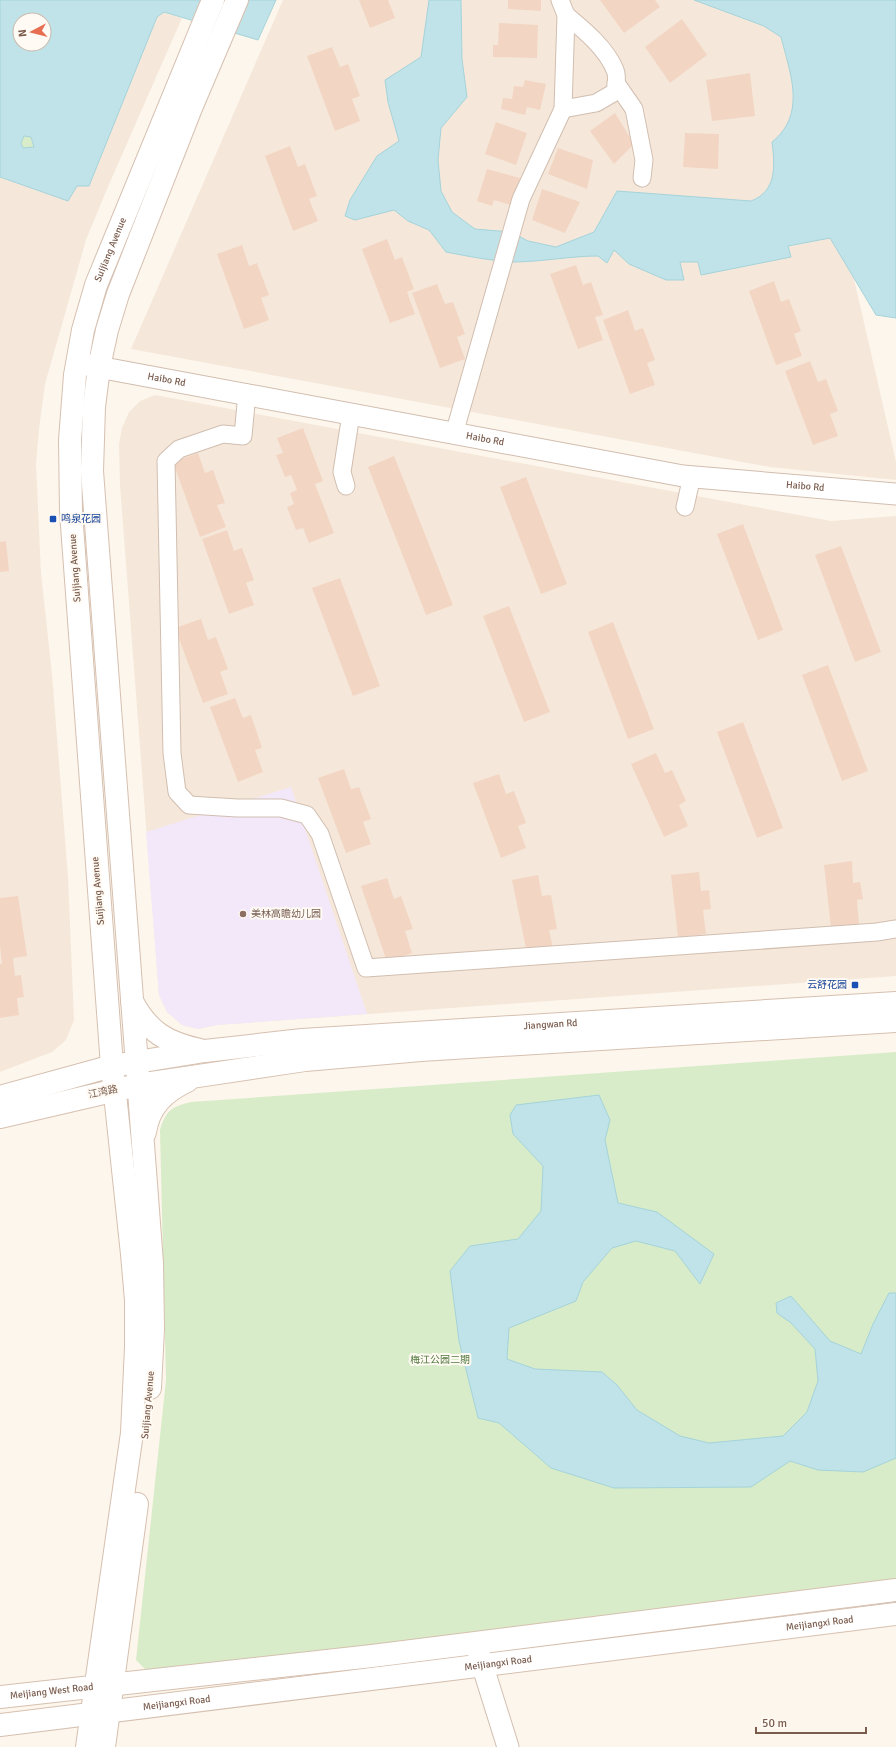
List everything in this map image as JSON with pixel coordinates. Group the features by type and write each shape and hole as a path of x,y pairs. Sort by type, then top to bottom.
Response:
{"main road":[{"name":"Suijiang Avenue","path":"104,1685 136,1388 136,1300 116,1089 112,1066 107,1002 71,512 69,472 71,417 84,330 96,285 213,0"},
{"name":"Suijiang Avenue","path":"87,1747 100,1713 143,1459 153,1329 152,1263 139,1058 131,998 92,471 94,407 107,330 118,294 191,108 237,0"},
{"path":"131,998 139,1014 156,1033 179,1044 205,1051"},
{"path":"107,1002 115,1021 139,1058 167,1068 207,1074"},
{"name":"Jiangwan Rd","path":"205,1051 302,1040 896,1003"},
{"name":"Jiangwan Rd","path":"207,1074 305,1060 422,1050 896,1021"},
{"path":"0,1097 139,1058 205,1051"},
{"path":"122,1148 127,1122 141,1087 167,1068 205,1051"},
{"path":"144,1146 146,1123 152,1108 161,1097 168,1090 186,1081 207,1074"},
{"name":"江湾路","path":"0,1117 116,1089 141,1087 207,1074"},
{"path":"104,1685 372,1656 896,1590"},
{"name":"Meijiangxi Road","path":"100,1713 896,1614"},
{"name":"Meijiang West Road","path":"0,1697 104,1685"},
{"name":"Suijiang Avenue","path":"100,1713 104,1747"},
{"path":"0,1725 100,1713"}],"street":[{"path":"563,7 597,43 616,71 615,92 596,103 563,109"},
{"path":"454,434 522,199 563,109 563,7"},
{"path":"616,83 634,109 644,160 642,178"},
{"name":"Haibo Rd","path":"78,363 247,393 454,434 692,476 896,494"},
{"path":"247,393 243,436 223,434 178,449 166,461 172,753 177,792 189,805 237,808 281,808 307,815 320,834 366,968 877,932 896,929"},
{"path":"346,486 342,472 351,414"},
{"path":"685,507 692,476"},
{"path":"476,1643 503,1728"}],"shaded area":[{"path":"283,0 790,0 896,462 896,480 770,467 131,349"},
{"name":"鸣泉花园","path":"163,12 182,18 86,240 45,384 39,429 36,464 41,573 52,674 68,877 74,1020 66,1040 52,1052 0,1072 0,177 68,201 77,186 89,186 157,17"},
{"name":"云舒花园","path":"155,395 831,521 896,516 896,976 217,1025 198,1029 182,1025 167,1012 159,995 120,485 119,444 122,428 129,412 140,401"},
{"name":"美林高瞻幼儿园","path":"291,787 367,1014 217,1025 198,1029 182,1025 167,1012 159,995 146,832"}],"green space":[{"path":"24,136 31,137 34,147 23,148 21,143"},
{"name":"梅江公园二期","path":"896,1052 896,1583 147,1671 136,1660 166,1380 160,1130 170,1110 191,1102"}],"water":[{"path":"0,0 276,0 258,40 164,12 157,17 89,186 77,186 68,201 0,177","holes":["24,136 31,137 34,147 23,148 21,143"]},
{"path":"429,0 461,0 462,59 467,97 441,128 438,160 441,191 452,212 475,229 511,232 528,241 556,247 594,232 617,191 751,201 766,191 770,184 774,169 772,142 783,131 793,106 791,79 781,37 764,26 694,0 896,0 896,318 876,315 830,238 788,246 791,257 701,275 698,262 680,262 684,280 666,280 629,264 614,250 607,263 598,256 524,262 497,261 446,252 429,230 408,221 394,210 355,220 345,216 350,200 377,156 399,141 388,102 385,80 421,57"},
{"path":"599,1095 610,1120 605,1140 618,1203 657,1212 714,1254 700,1284 675,1251 636,1241 612,1248 583,1282 576,1301 509,1328 507,1359 535,1369 602,1372 617,1385 637,1410 680,1436 709,1443 783,1436 807,1412 818,1381 815,1349 791,1323 777,1313 776,1303 791,1296 830,1341 861,1354 873,1324 889,1293 896,1293 896,1458 863,1472 818,1470 790,1461 751,1487 614,1488 551,1468 499,1423 478,1418 459,1341 450,1271 470,1246 518,1239 541,1211 543,1166 513,1134 510,1115 516,1105"}],"building":[{"path":"359,0 388,0 395,18 370,28"},
{"path":"508,0 541,0 541,11 508,9"},
{"path":"600,0 655,0 660,7 624,33"},
{"path":"682,19 707,55 670,83 645,47"},
{"path":"499,23 538,25 537,58 493,57 493,45 498,45"},
{"path":"332,47 340,67 348,64 360,96 352,99 360,121 335,131 307,56"},
{"path":"750,73 755,116 712,121 706,80"},
{"path":"525,80 546,84 540,110 527,107 525,115 501,109 503,98 512,99 514,86 523,87"},
{"path":"615,113 634,144 614,164 590,131"},
{"path":"496,122 527,133 516,165 485,154"},
{"path":"685,133 719,134 718,169 683,167"},
{"path":"290,146 298,167 305,164 317,196 309,199 318,221 293,231 265,156"},
{"path":"558,148 593,160 587,189 548,174"},
{"path":"487,169 520,178 511,205 494,200 492,206 477,201"},
{"path":"542,189 580,202 565,233 532,220"},
{"path":"387,239 395,260 402,257 414,289 407,292 415,314 390,323 362,249"},
{"path":"242,245 249,266 257,263 269,295 261,298 269,320 244,329 217,254"},
{"path":"576,265 583,285 591,282 603,315 595,317 603,340 578,349 550,274"},
{"path":"774,281 781,302 789,299 801,331 794,334 802,356 776,365 749,291"},
{"path":"437,284 445,304 453,302 465,334 457,337 465,359 440,368 412,293"},
{"path":"628,310 635,331 643,328 655,360 647,363 655,385 630,394 603,320"},
{"path":"810,361 818,382 826,379 838,411 830,414 838,436 813,445 785,371"},
{"path":"303,428 323,481 315,484 334,533 309,543 303,528 296,530 287,507 294,504 290,493 297,490 291,475 285,477 276,455 283,453 277,438"},
{"path":"198,453 205,473 213,470 225,503 217,505 226,527 200,537 173,462"},
{"path":"394,456 453,605 426,615 368,467"},
{"path":"526,477 567,584 541,594 500,487"},
{"path":"743,524 783,630 758,640 717,534"},
{"path":"227,530 234,551 242,548 254,580 246,583 254,605 229,614 202,539"},
{"path":"6,541 9,571 0,572 0,542"},
{"path":"841,546 881,652 855,662 815,555"},
{"path":"340,578 380,686 353,696 312,588"},
{"path":"509,606 550,712 524,722 483,616"},
{"path":"201,619 208,640 216,637 228,669 220,672 228,694 203,703 175,628"},
{"path":"613,622 654,729 628,739 588,632"},
{"path":"828,665 868,771 842,781 802,675"},
{"path":"235,698 243,718 251,715 262,748 255,750 263,772 238,782 210,707"},
{"path":"743,722 783,828 757,838 717,732"},
{"path":"656,753 665,773 672,770 686,801 679,805 688,826 664,837 631,764"},
{"path":"344,769 351,789 359,787 371,819 363,822 371,844 346,853 318,778"},
{"path":"499,774 506,794 514,791 526,823 518,826 526,848 501,858 473,783"},
{"path":"852,861 853,883 860,882 863,899 857,900 859,925 831,928 824,865"},
{"path":"699,872 701,891 709,890 711,909 703,910 706,934 678,937 671,875"},
{"path":"538,875 542,896 551,895 557,929 549,930 554,953 528,958 512,880"},
{"path":"387,878 394,899 401,896 413,929 405,931 412,953 387,962 361,886"},
{"path":"18,896 27,956 13,958 15,976 21,975 24,997 17,998 19,1015 0,1018 0,964 2,964 0,946 0,898"}],"place":[{"name":"鸣泉花园","path":"53,519"},
{"name":"美林高瞻幼儿园","path":"243,914"},
{"name":"云舒花园","path":"855,985"}]}
